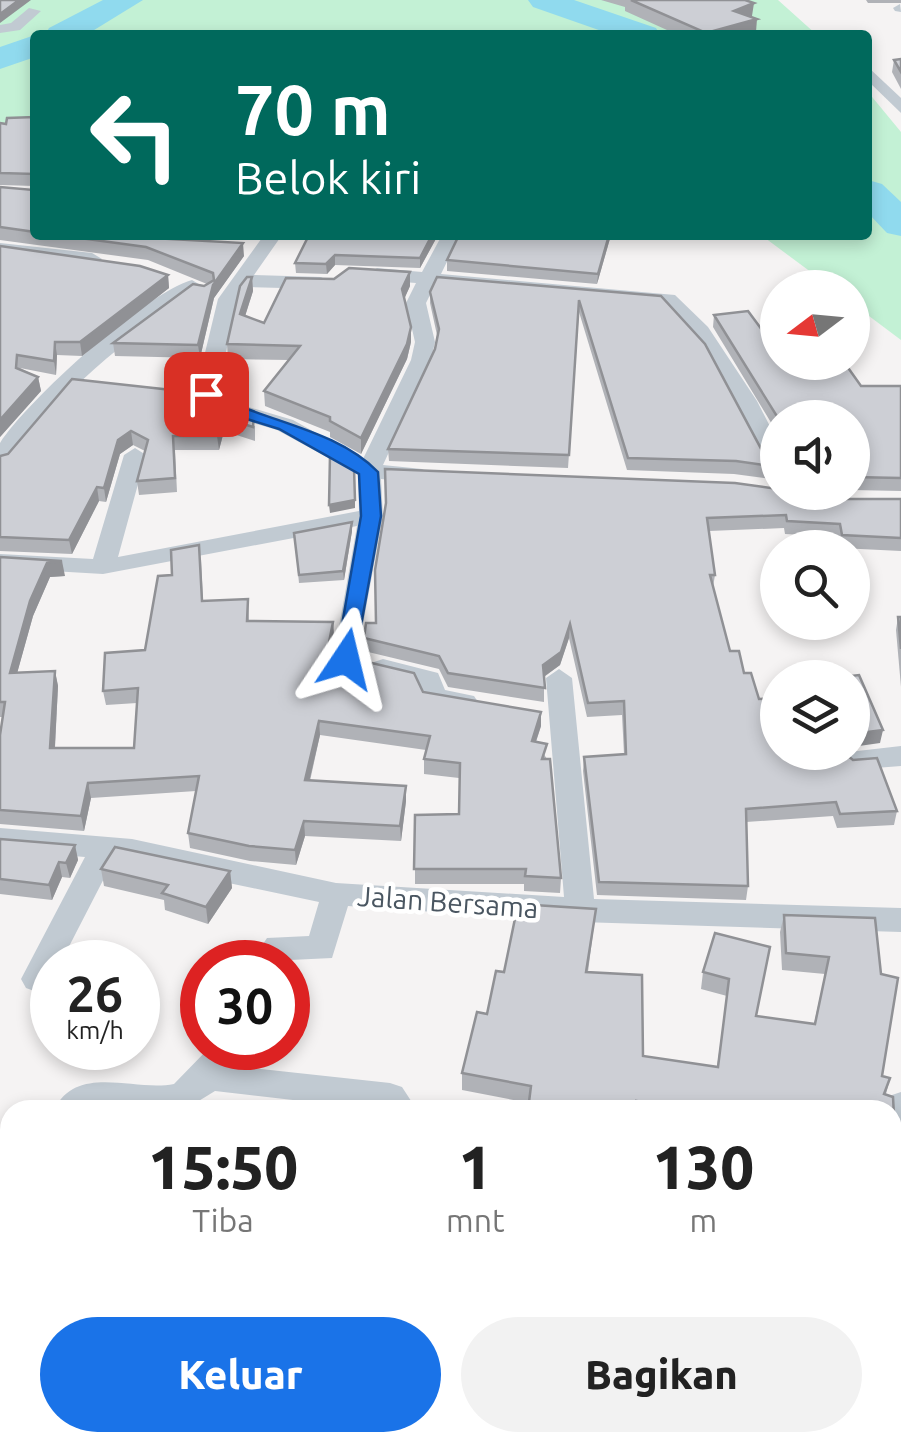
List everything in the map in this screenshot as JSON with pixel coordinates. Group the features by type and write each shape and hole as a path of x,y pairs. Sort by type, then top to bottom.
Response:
{"street":[{"path":"0,29 15,27 34,10"},
{"path":"872,76 900,103"},
{"path":"270,240 235,290 206,394 227,408 285,425 369,472 447,477"},
{"path":"448,240 416,303 425,342 422,360 369,472 371,516 344,671 429,679 434,697 488,706"},
{"path":"0,249 115,264"},
{"path":"162,275 192,286 235,290 335,284 347,274 579,288 668,299 691,320 735,380 760,432"},
{"path":"0,461 64,388 123,332 192,286"},
{"path":"29,375 64,388"},
{"path":"102,567 135,455"},
{"path":"0,560 102,567 371,516"},
{"path":"560,678 550,716 574,810 580,910"},
{"path":"870,758 901,756"},
{"name":"Jalan Bersama","path":"0,840 106,846 336,894 580,910 901,920"},
{"path":"57,940 106,846"},
{"path":"310,948 321,948 336,894"},
{"path":"175,1100 195,1093 213,1070"},
{"path":"259,1070 390,1096 393,1100"},
{"path":"83,1100 88,1096 142,1100"}],"green space":[{"path":"0,0 778,0 811,30 30,30 30,135 0,132"},
{"path":"872,97 901,132 901,340 870,317 870,270 808,270 768,240 872,240"}],"building":[{"path":"0,0 19,0 0,14"},
{"path":"631,0 754,3 734,11 757,19 717,30 699,30"},
{"path":"30,117 30,174 0,173 0,123 6,124 7,118"},
{"path":"0,187 30,190 30,231 0,227"},
{"path":"95,240 243,243 213,285 198,345 113,343 193,284 204,286 214,280 213,273 146,247"},
{"path":"306,240 429,240 420,258 335,255 326,264 295,263"},
{"path":"457,240 608,240 598,274 447,260"},
{"path":"0,246 140,266 168,275 80,342 55,342 54,361 17,355 16,368 38,377 0,420"},
{"path":"349,268 410,272 402,289 411,327 407,344 361,438 330,421 330,417 264,391 300,346 227,344 240,286 247,277 252,277 240,314 264,323 286,278 334,279"},
{"path":"437,277 661,296 705,344 760,447 760,464 628,458 579,300 569,455 388,449 435,349 439,329 430,292"},
{"path":"748,311 760,327 760,380 857,380 861,386 901,386 901,478 870,477 870,400 767,400 714,315"},
{"path":"72,379 199,393 254,413 253,427 222,417 217,436 173,436 175,478 137,481 148,440 131,431 118,440 104,488 97,487 69,540 0,537 0,456 8,454"},
{"path":"330,455 354,468 355,500 329,505"},
{"path":"385,469 735,483 760,486 760,510 870,510 870,499 901,499 901,538 870,536 870,530 841,530 840,524 787,521 786,515 707,518 715,575 710,575 730,651 739,651 744,673 751,673 760,699 760,770 870,770 870,759 877,758 897,811 840,814 836,802 746,809 748,886 599,882 584,757 626,754 624,701 588,703 570,624 561,652 543,665 545,688 448,673 439,656 364,638 366,623 376,623 375,570 386,503"},
{"path":"352,522 343,571 299,575 294,533"},
{"path":"199,545 202,601 248,599 247,621 333,622 324,668 332,678 352,677 359,660 414,673 423,692 541,712 532,741 547,744 542,759 550,759 561,878 525,876 526,869 414,869 415,815 459,814 460,763 424,759 430,736 319,721 305,780 406,786 400,826 304,821 295,850 249,846 188,833 199,776 88,783 81,816 0,810 0,735 5,702 0,702 0,557 62,561 47,563 30,601 10,673 55,671 50,748 134,748 138,688 103,691 105,653 145,650 158,576 172,575 171,550"},
{"path":"870,700 883,730 870,732"},
{"path":"0,839 75,845 66,863 59,862 49,885 0,879"},
{"path":"115,847 230,871 206,907 162,893 168,885 101,869"},
{"path":"518,904 596,909 586,972 642,975 643,1056 718,1067 729,979 703,972 715,933 770,947 756,1016 815,1024 829,957 786,953 784,915 875,918 881,974 898,978 882,1076 890,1078 884,1094 893,1100 529,1100 531,1086 462,1073 477,1012 487,1014 496,971 504,972"}],"waterway":[{"path":"70,30 127,0"},
{"path":"544,0 630,30"},
{"path":"0,59 30,47"},
{"path":"872,196 901,224"}],"route":[{"path":"206,394 227,408 285,425 369,472 371,516 346,659"}]}
